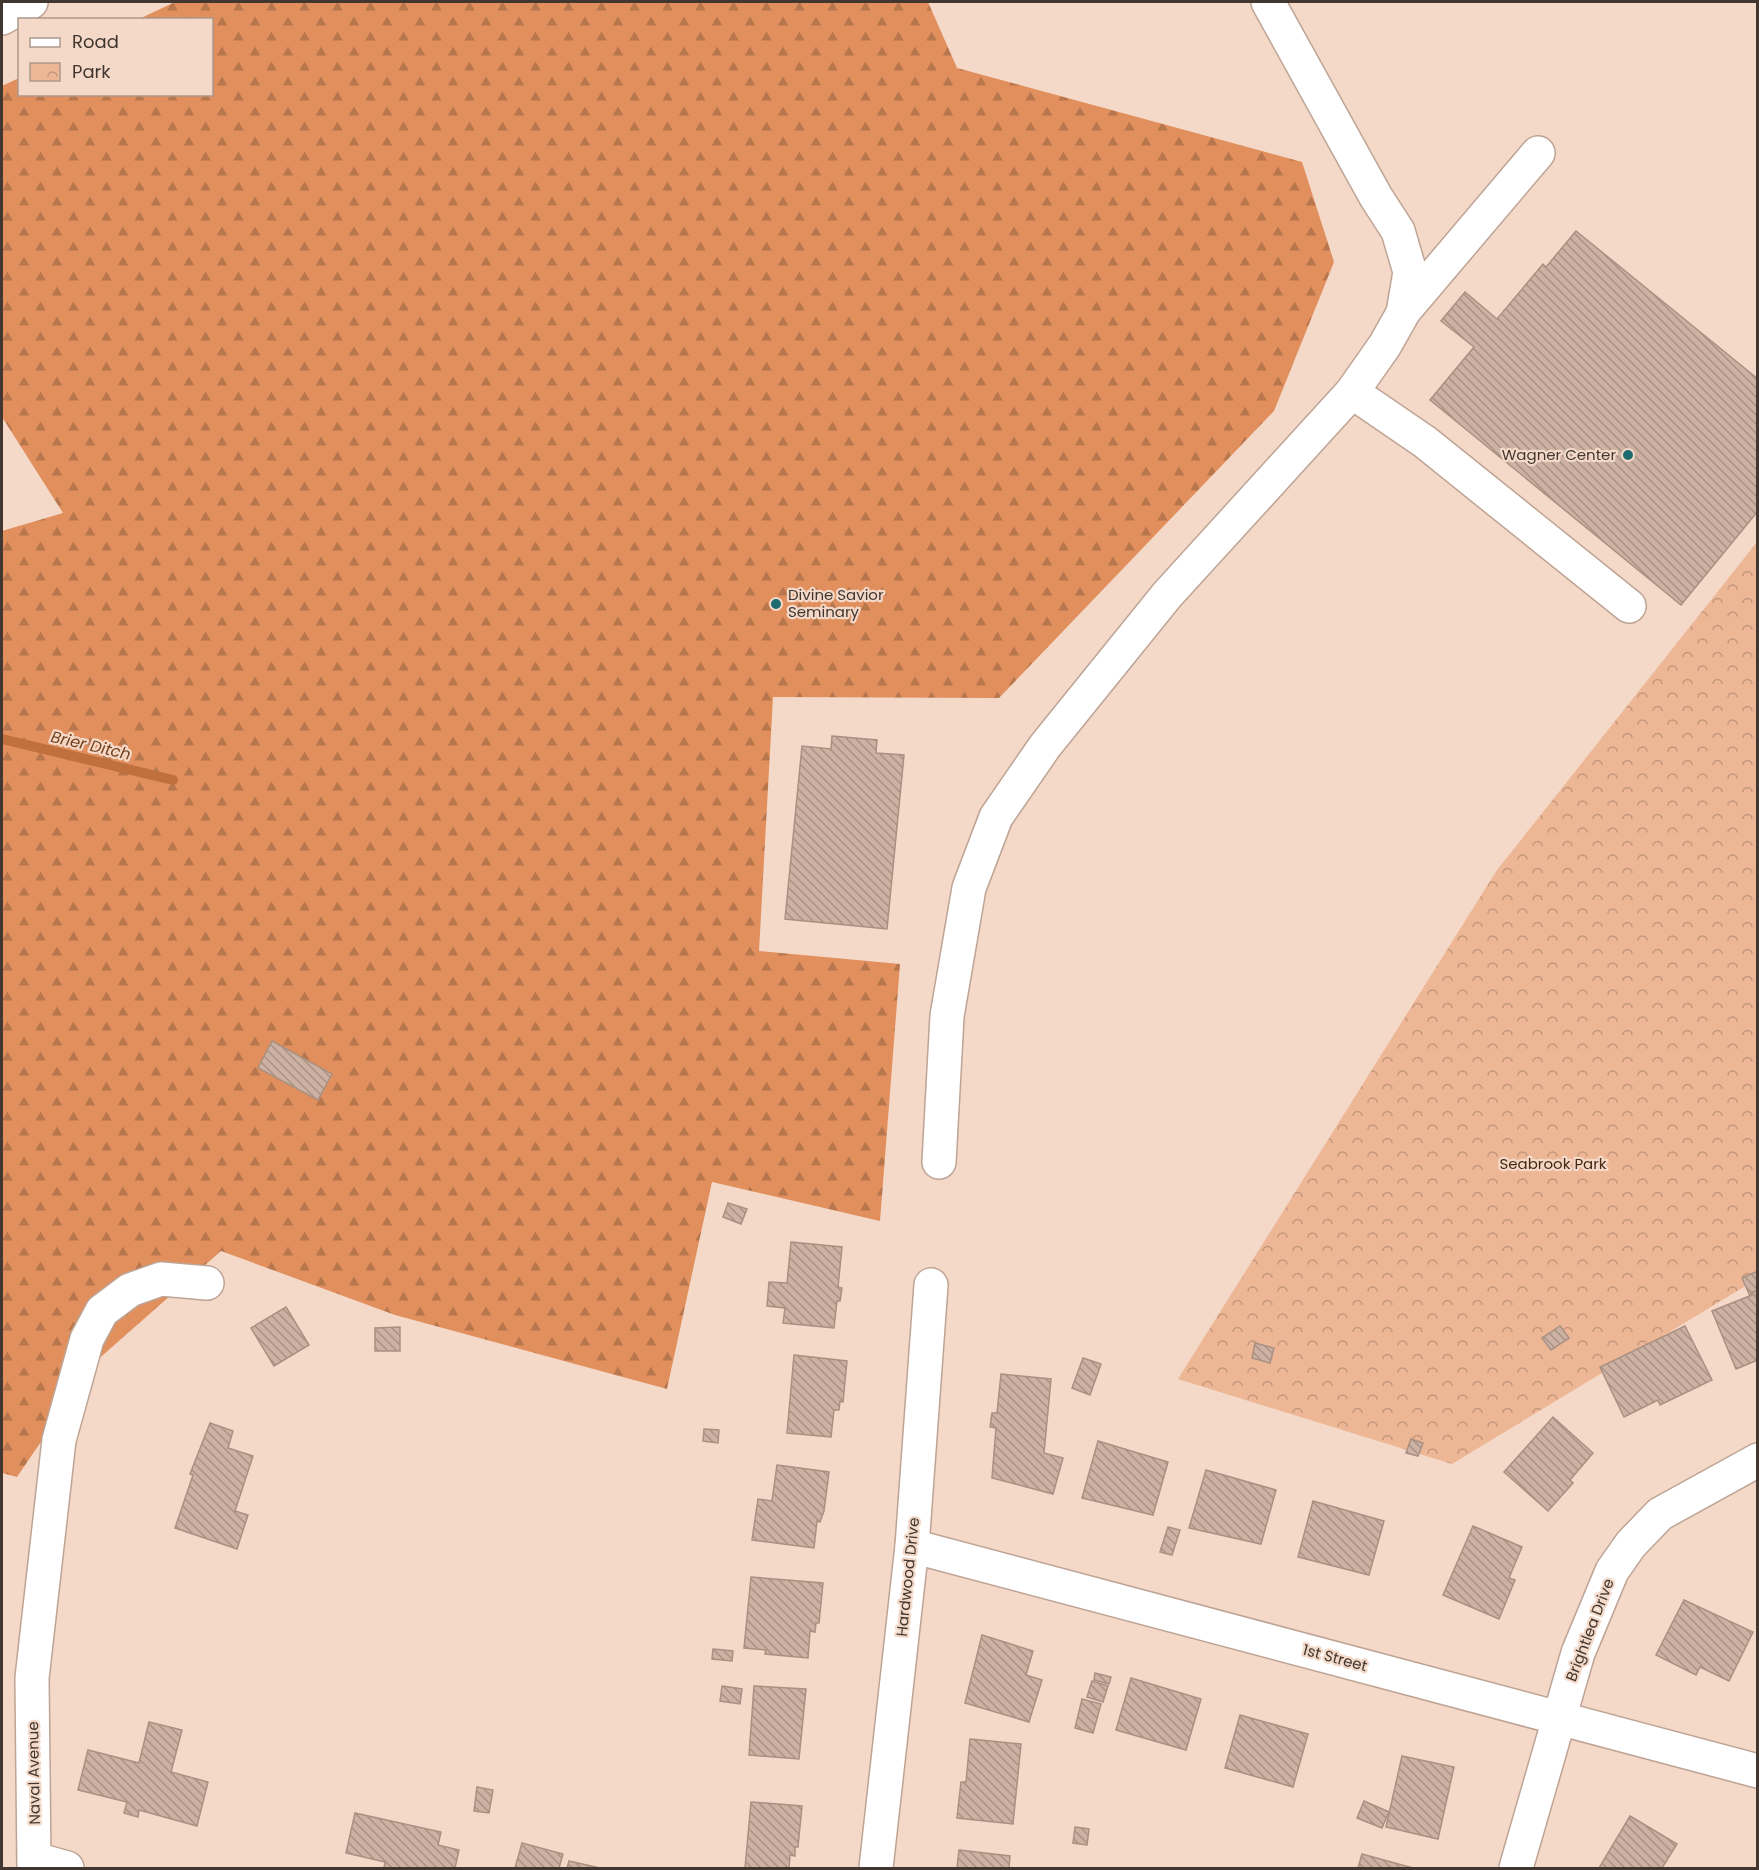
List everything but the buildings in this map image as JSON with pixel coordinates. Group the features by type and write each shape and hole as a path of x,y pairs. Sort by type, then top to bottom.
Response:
{"street":[{"path":"2,18 31,2"},
{"path":"1268,2 1376,197 1398,231 1410,272 1403,312"},
{"path":"939,1162 947,1016 969,888 996,817 1045,746 1167,595 1352,392 1385,345 1403,312 1538,153"},
{"path":"1352,392 1425,442 1629,606"},
{"name":"Naval Avenue","path":"35,1864 32,1678 58,1440 87,1339 102,1311 130,1290 161,1279 207,1283"},
{"name":"Hardwood Drive","path":"876,1869 912,1546 931,1285"},
{"name":"Brightlea Drive","path":"1516,1869 1578,1653 1612,1571 1631,1545 1660,1514 1758,1460"},
{"name":"1st Street","path":"912,1546 1758,1771"},
{"path":"35,1864 68,1869"}],"green space":[{"path":"175,2 928,2 957,68 1302,162 1334,262 1274,411 999,698 773,697 759,951 900,964 880,1221 712,1182 667,1389 395,1315 221,1251 95,1362 17,1477 2,1473 2,531 63,513 2,417 2,86 18,78 18,96 213,96 213,18 141,18"},
{"name":"Seabrook Park","path":"1757,542 1757,1279 1452,1464 1178,1379 1497,870"}],"waterway":[{"name":"Brier Ditch","path":"2,739 173,780"}],"place":[{"name":"Wagner Center","path":"1628,455"},
{"name":"Divine Savior Seminary","path":"776,604"}]}
